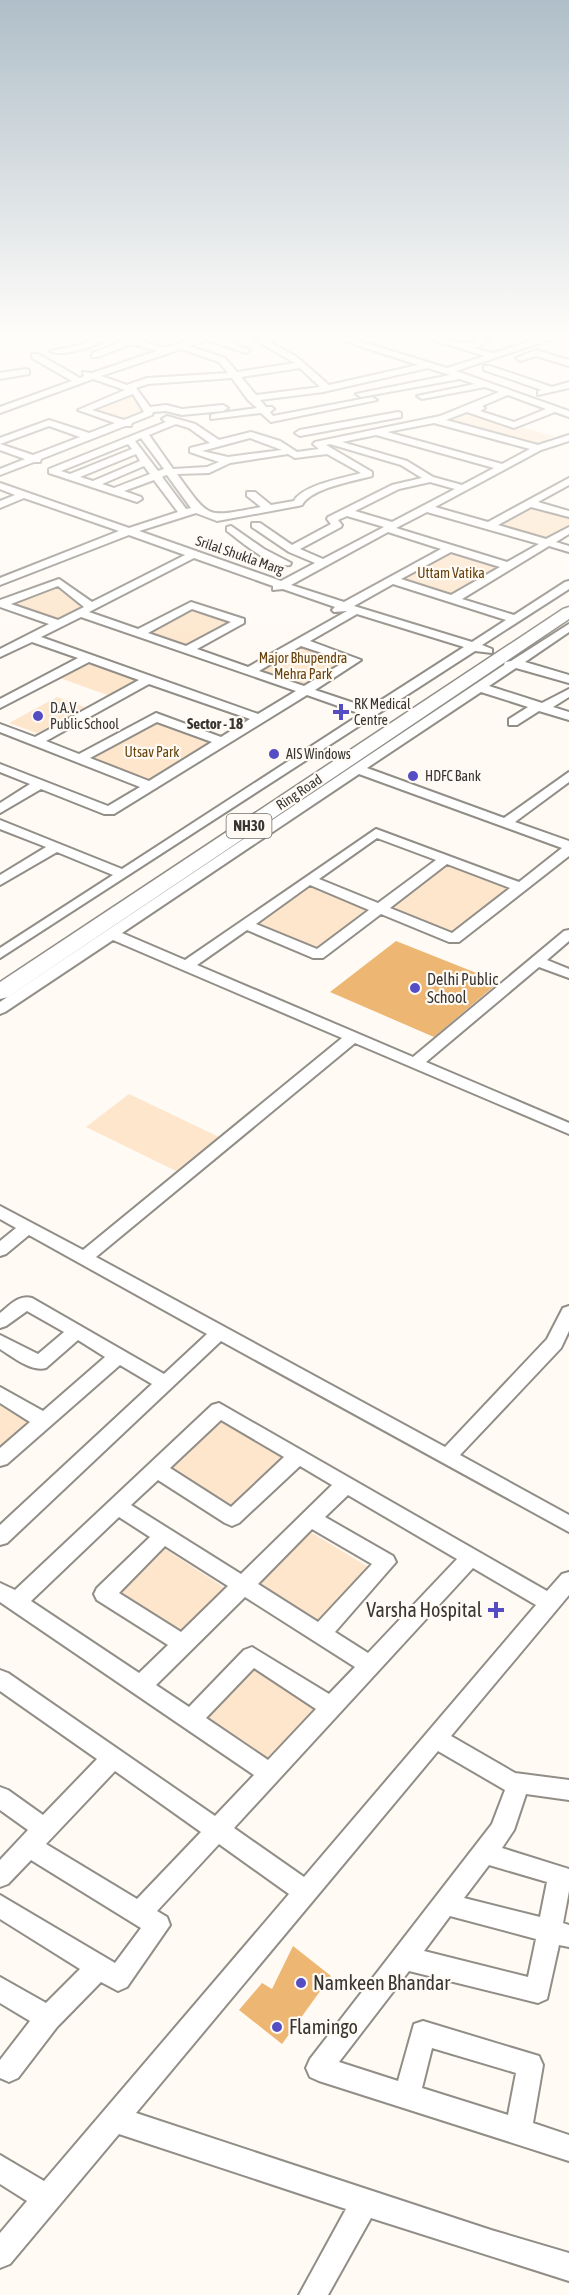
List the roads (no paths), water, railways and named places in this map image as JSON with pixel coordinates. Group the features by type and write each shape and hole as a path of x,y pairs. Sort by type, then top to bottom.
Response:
{"highway":[{"name":"Ring Road","path":"0,992 496,657 569,598"},
{"name":"Ring Road","path":"0,971 569,612"}],"street":[{"path":"0,472 69,444"},
{"path":"120,444 52,471 137,500"},
{"path":"133,444 184,513"},
{"path":"155,444 197,509 217,518 298,504 300,498 321,487 369,474 330,447"},
{"path":"212,444 193,450 206,459 228,461 290,451"},
{"path":"279,444 295,455 304,456 339,444"},
{"path":"419,444 502,467"},
{"path":"524,444 538,448"},
{"path":"279,587 502,467 550,444"},
{"path":"0,447 61,468"},
{"path":"330,447 404,462 430,479 464,488"},
{"path":"71,477 138,450"},
{"path":"114,492 156,475 209,470 228,461"},
{"path":"92,484 146,462"},
{"path":"292,549 337,525 332,519 396,487 430,479"},
{"path":"489,526 567,483"},
{"path":"133,484 171,496"},
{"name":"Srilal Shukla Marg","path":"0,486 21,496 279,587 496,657 568,686"},
{"name":"Srilal Shukla Marg","path":"0,492 21,496"},
{"path":"251,494 269,508"},
{"path":"0,505 21,496"},
{"path":"529,503 569,514"},
{"path":"426,508 569,549"},
{"path":"0,582 125,532 197,509"},
{"path":"346,512 509,566"},
{"path":"256,525 292,549 323,563"},
{"path":"231,529 261,550 286,563"},
{"path":"453,599 569,530"},
{"path":"250,671 300,642 392,580 450,548"},
{"path":"223,567 261,550"},
{"path":"0,654 191,556"},
{"path":"392,580 515,619"},
{"path":"1,604 59,582 86,610 138,633 371,713"},
{"path":"0,1009 479,687 515,619 569,584"},
{"path":"1,604 59,624"},
{"path":"138,633 191,605 240,621 187,650"},
{"path":"0,954 371,713 569,627"},
{"path":"32,638 260,719"},
{"path":"0,640 17,646"},
{"path":"0,768 109,811 355,660 300,642"},
{"path":"0,704 88,658"},
{"path":"36,742 149,679"},
{"path":"513,722 541,707 568,686"},
{"path":"479,687 569,716"},
{"path":"80,759 156,717 222,742"},
{"path":"0,728 150,786"},
{"path":"357,769 569,848"},
{"path":"505,823 569,776"},
{"path":"0,809 40,784"},
{"path":"0,824 123,874"},
{"path":"186,966 376,833 520,887"},
{"path":"0,881 56,847"},
{"path":"309,880 454,939 569,848"},
{"path":"245,924 318,955 446,859"},
{"path":"111,934 569,1129"},
{"path":"415,1063 569,934"},
{"path":"537,961 569,974"},
{"path":"84,1258 353,1037"},
{"path":"0,1212 569,1524"},
{"path":"0,1250 28,1227"},
{"path":"0,1322 26,1302 165,1383"},
{"path":"447,1457 554,1342 569,1312"},
{"path":"0,1341 39,1363 77,1331"},
{"path":"0,1537 220,1332"},
{"path":"0,1458 118,1356"},
{"path":"0,1394 44,1421"},
{"path":"269,1773 8,1597 117,1506 219,1410 550,1603"},
{"path":"156,1469 232,1518 298,1456"},
{"path":"140,1686 346,1484"},
{"path":"117,1506 370,1665"},
{"path":"311,1519 386,1562 320,1634"},
{"path":"164,1535 104,1594 183,1644"},
{"path":"140,1913 471,1557"},
{"path":"0,2254 569,1580"},
{"path":"190,1720 252,1656 331,1707"},
{"path":"0,1679 306,1892"},
{"path":"436,1738 511,1782 569,1790"},
{"path":"0,1876 113,1758"},
{"path":"519,1783 502,1830 319,2068 569,2148"},
{"path":"0,1797 45,1829"},
{"path":"0,1906 118,1979 158,1924 28,1846"},
{"path":"404,1958 538,1991 559,1934 560,1875 485,1853"},
{"path":"445,1904 559,1934"},
{"path":"9,2069 48,2018 99,1967"},
{"path":"0,1989 48,2018"},
{"path":"407,2096 423,2033 530,2066 518,2131"},
{"path":"114,2119 491,2244 569,2267"},
{"path":"0,2168 47,2199"},
{"path":"313,2295 365,2202"}],"place":[{"name":"RK Medical Centre","path":"341,712"},
{"name":"D.A.V. Public School","path":"38,716"},
{"name":"AIS Windows","path":"274,754"},
{"name":"HDFC Bank","path":"413,776"},
{"name":"Delhi Public School","path":"415,988"},
{"name":"Varsha Hospital","path":"496,1610"},
{"name":"Namkeen Bhandar","path":"301,1983"},
{"name":"Flamingo","path":"277,2027"}],"district":[{"name":"Sector - 18","path":"215,724"}],"park label":[{"name":"Uttam Vatika","path":"451,573"},
{"name":"Major Bhupendra Mehra Park","path":"303,666"},
{"name":"Utsav Park","path":"152,752"}]}
